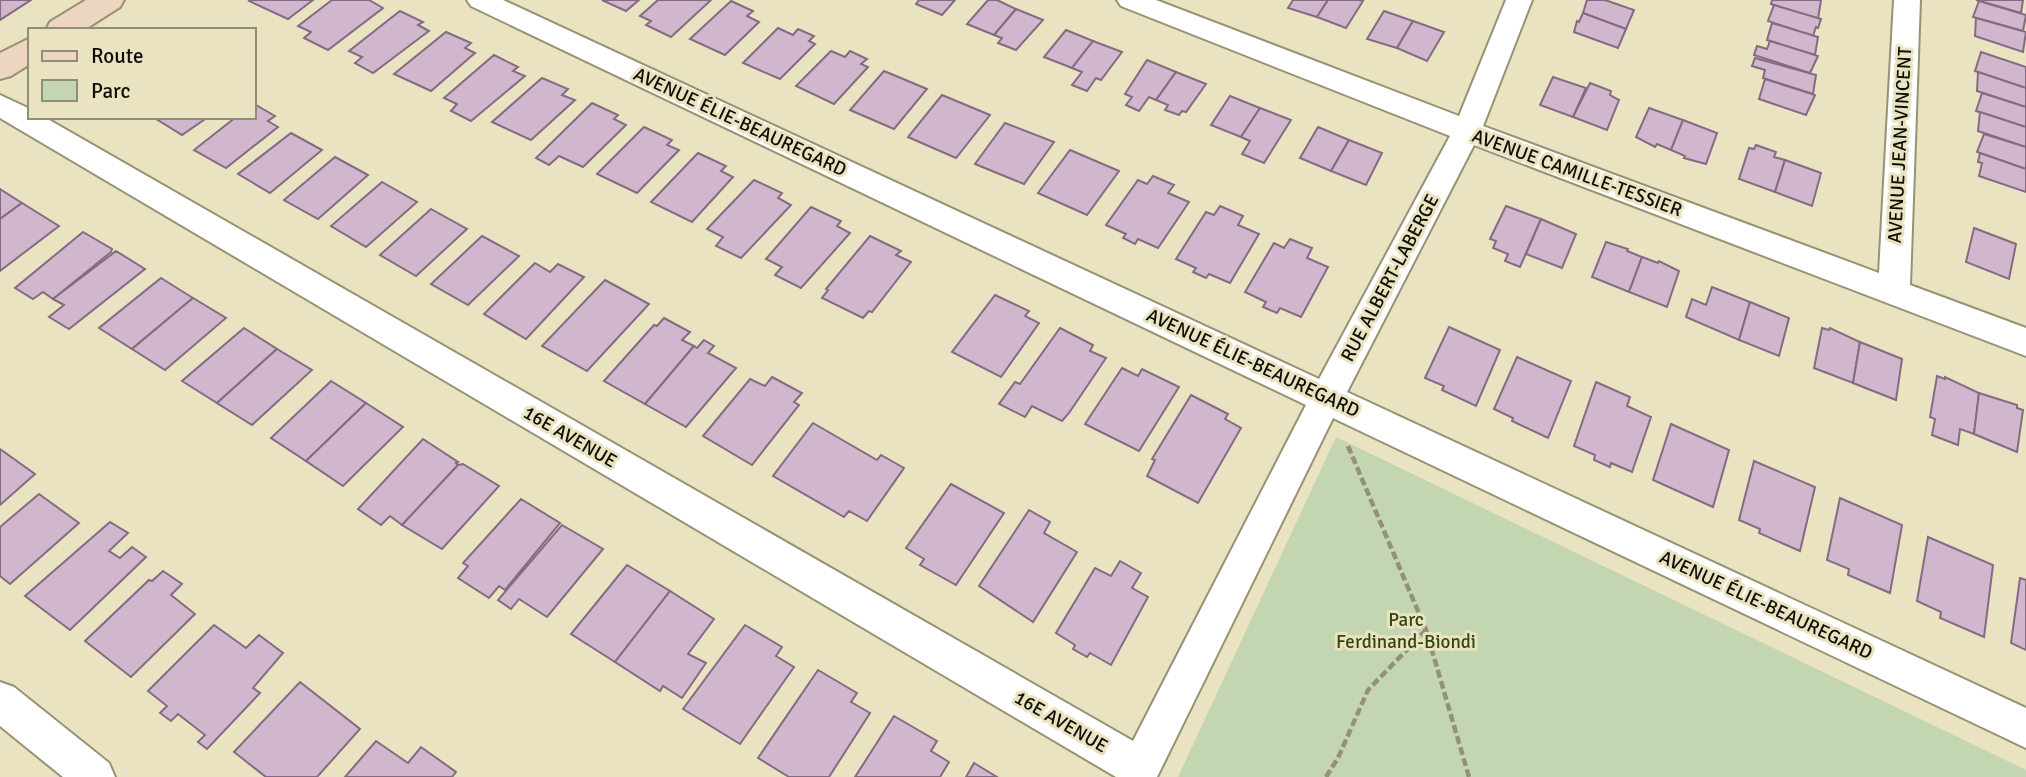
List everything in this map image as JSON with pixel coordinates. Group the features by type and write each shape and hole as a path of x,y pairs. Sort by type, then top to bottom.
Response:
{"street":[{"path":"64,28 109,0"},
{"name":"AVENUE ÉLIE-BEAUREGARD","path":"480,0 2026,728"},
{"name":"AVENUE CAMILLE-TESSIER","path":"1130,0 1467,131 2026,342"},
{"name":"RUE ALBERT-LABERGE","path":"1139,773 1327,397 1467,131 1519,0"},
{"name":"AVENUE JEAN-VINCENT","path":"1894,290 1907,0"},
{"path":"0,68 28,50"},
{"name":"16E AVENUE","path":"0,106 1139,773"},
{"path":"0,701 95,777"}],"path":[{"path":"1327,397 1426,630 1469,777"},
{"path":"1326,777 1338,758 1368,690 1426,630"}],"green space":[{"name":"Parc Ferdinand-Biondi","path":"1336,437 2026,770 2026,777 1178,777"}],"building":[{"path":"0,0 31,0 0,20"},
{"path":"250,0 313,0 288,19 249,1"},
{"path":"332,0 369,0 383,8 328,50 304,38 311,32 298,26"},
{"path":"602,0 639,0 626,11"},
{"path":"658,0 711,0 671,37 646,25 651,21 640,16"},
{"path":"919,0 955,0 942,15 916,4"},
{"path":"988,0 997,0 1016,9 994,35 967,24"},
{"path":"1293,0 1328,0 1317,17 1288,8"},
{"path":"1328,0 1363,1 1346,28 1317,17"},
{"path":"1587,0 1605,0 1634,10 1626,29 1583,13"},
{"path":"1772,0 1821,0 1818,19 1771,4"},
{"path":"1976,0 2023,0 2021,13"},
{"path":"731,1 753,11 747,16 759,22 725,55 690,39"},
{"path":"1979,1 2026,15 2023,31 1973,17"},
{"path":"1774,5 1821,19 1813,36 1768,21"},
{"path":"1016,9 1043,20 1016,50 998,43 1002,38 994,35"},
{"path":"400,11 423,22 418,25 429,31 373,73 355,63 362,57 349,51"},
{"path":"1384,11 1413,21 1397,48 1367,39"},
{"path":"1583,13 1626,29 1618,48 1574,32"},
{"path":"1976,18 2026,32 2023,52 1975,36"},
{"path":"1413,21 1444,32 1427,61 1397,48"},
{"path":"1772,23 1818,37 1815,55 1767,40"},
{"path":"778,28 793,35 798,29 814,36 809,41 815,44 780,79 743,63"},
{"path":"1066,30 1093,41 1072,68 1044,57"},
{"path":"446,32 471,43 465,48 475,53 431,91 394,74"},
{"path":"1093,41 1122,52 1101,80 1096,78 1087,91 1072,85 1082,72 1072,68"},
{"path":"1770,41 1818,56 1810,73 1754,55 1757,46 1767,49"},
{"path":"831,51 845,57 850,51 867,59 861,64 868,67 834,104 796,86"},
{"path":"1981,52 2026,67 2026,88 1975,71"},
{"path":"494,55 518,67 513,71 525,76 471,121 451,111 457,104 444,98"},
{"path":"1755,58 1816,75 1813,94 1763,78 1765,70 1752,66"},
{"path":"1147,60 1176,72 1156,100 1149,97 1139,111 1126,105 1132,97 1125,94"},
{"path":"884,71 927,89 894,129 850,110"},
{"path":"1176,72 1206,84 1186,112 1182,111 1179,115 1165,110 1168,105 1156,100"},
{"path":"1978,72 2026,88 2026,107 1977,91"},
{"path":"1553,77 1586,88 1573,117 1540,105"},
{"path":"542,78 568,89 562,95 575,100 531,140 492,122"},
{"path":"1765,79 1815,95 1806,115 1759,99"},
{"path":"1590,83 1611,91 1610,95 1619,100 1607,130 1573,117"},
{"path":"1982,93 2026,107 2026,127 1976,111"},
{"path":"942,95 990,115 956,158 908,137"},
{"path":"1230,96 1260,108 1241,137 1211,125"},
{"path":"592,103 618,115 614,119 626,125 583,167 559,156 549,165 536,158"},
{"path":"256,105 275,116 268,121 278,127 226,168 194,150 233,119 256,119"},
{"path":"1260,108 1291,120 1264,163 1242,154 1250,141 1241,137"},
{"path":"1649,108 1683,120 1671,150 1657,144 1655,147 1636,137"},
{"path":"1980,112 2026,127 2026,147 1978,131"},
{"path":"156,119 205,119 182,135"},
{"path":"1683,120 1717,133 1706,164 1684,158 1685,156 1671,150"},
{"path":"1005,123 1054,142 1024,184 975,164"},
{"path":"644,127 672,140 667,145 679,150 637,193 597,174"},
{"path":"1318,127 1349,140 1331,171 1300,158"},
{"path":"291,133 322,150 270,193 238,174"},
{"path":"1984,134 2026,147 2026,169 1977,152"},
{"path":"1349,140 1382,153 1366,185 1331,171"},
{"path":"1756,145 1776,152 1774,157 1785,160 1775,192 1739,179 1749,148 1754,149"},
{"path":"1070,150 1119,171 1087,215 1038,193"},
{"path":"698,153 726,166 721,171 733,177 692,222 651,202"},
{"path":"1980,153 2026,169 2026,192 1979,176 1982,163 1978,162"},
{"path":"335,157 368,175 318,219 284,200"},
{"path":"1785,160 1821,173 1812,206 1775,192"},
{"path":"1153,176 1174,185 1168,193 1189,202 1158,248 1138,239 1135,244 1123,238 1126,234 1106,225 1138,180 1147,184"},
{"path":"754,180 782,193 778,198 791,205 741,258 716,246 723,237 707,229"},
{"path":"382,182 417,202 366,247 331,226"},
{"path":"0,189 22,203 0,219"},
{"path":"22,203 59,226 0,271 0,219"},
{"path":"1220,206 1243,216 1238,225 1259,234 1230,283 1209,274 1206,278 1193,272 1196,268 1176,259 1206,212 1214,215"},
{"path":"1506,206 1541,219 1520,267 1505,261 1508,254 1493,248 1496,241 1490,239"},
{"path":"811,207 841,221 837,226 850,233 801,288 775,275 782,267 766,259"},
{"path":"431,209 467,229 416,276 380,255"},
{"path":"1541,219 1576,234 1562,268 1526,254"},
{"path":"1974,228 2016,244 2009,279 1966,262"},
{"path":"83,232 112,249 111,252 53,299 43,292 33,299 15,288"},
{"path":"482,236 519,256 468,305 431,284"},
{"path":"870,236 901,251 896,255 911,262 872,312 869,311 863,318 822,298 828,290 826,289"},
{"path":"1290,239 1312,248 1307,258 1328,267 1301,317 1280,308 1277,313 1263,307 1266,302 1245,292 1274,243 1284,248"},
{"path":"1606,242 1642,257 1629,292 1592,277"},
{"path":"116,251 145,269 69,329 49,317 64,305 53,299"},
{"path":"1642,257 1658,263 1659,261 1679,271 1667,307 1629,292"},
{"path":"535,263 550,272 558,264 584,277 526,339 484,314"},
{"path":"161,278 193,298 132,349 99,328"},
{"path":"605,280 649,304 587,371 542,346"},
{"path":"1712,287 1750,302 1739,340 1686,317 1692,299 1706,305"},
{"path":"995,295 1029,311 1025,316 1039,323 1001,377 952,352"},
{"path":"193,298 226,318 165,370 132,349"},
{"path":"1750,302 1789,318 1779,356 1739,340"},
{"path":"664,318 690,332 682,340 694,346 645,404 604,381 654,325 657,326"},
{"path":"1449,327 1500,350 1476,406 1442,390 1444,386 1425,378"},
{"path":"244,328 277,349 217,403 182,381"},
{"path":"1060,328 1093,345 1090,351 1106,358 1069,413 1062,421 1032,406 1025,417 999,404 1015,382 1020,384"},
{"path":"1822,328 1830,328 1860,342 1853,383 1814,368"},
{"path":"704,340 714,346 708,353 736,368 686,427 645,404 694,346 697,348"},
{"path":"1860,342 1902,359 1896,400 1853,383"},
{"path":"277,349 312,370 252,425 217,403"},
{"path":"1517,357 1571,381 1548,438 1494,409"},
{"path":"1122,368 1138,376 1142,369 1179,387 1139,451 1085,424"},
{"path":"1937,376 1979,393 1974,434 1960,429 1958,445 1932,435 1935,419 1930,417"},
{"path":"772,377 802,393 794,402 799,405 752,465 703,436 750,379 765,386"},
{"path":"331,381 366,403 306,461 271,438"},
{"path":"1596,382 1630,397 1627,406 1651,417 1632,472 1611,463 1610,467 1594,460 1595,455 1574,446"},
{"path":"1979,393 2017,405 2017,408 2023,410 2017,452 1974,434"},
{"path":"1191,395 1228,414 1225,419 1241,428 1198,503 1147,476 1155,460 1152,459"},
{"path":"366,403 403,427 343,486 306,461"},
{"path":"813,423 877,460 881,455 904,468 867,521 849,511 844,517 773,476"},
{"path":"1671,424 1729,450 1713,507 1653,480"},
{"path":"423,439 458,462 458,465 402,525 390,516 381,525 358,509"},
{"path":"0,449 35,474 0,505"},
{"path":"1754,461 1815,487 1800,551 1759,533 1760,529 1739,520"},
{"path":"463,464 499,486 442,549 402,525 458,465"},
{"path":"951,484 1004,513 956,585 920,565 924,559 906,548"},
{"path":"39,494 79,523 10,584 0,576 0,527"},
{"path":"1840,498 1902,525 1890,593 1848,575 1849,569 1827,560"},
{"path":"521,499 560,523 505,590 499,586 489,598 458,578 468,566 463,563"},
{"path":"1029,510 1050,522 1044,533 1077,552 1033,622 979,586"},
{"path":"110,522 128,533 109,551 120,558 132,547 146,557 70,630 25,596"},
{"path":"562,525 603,549 547,617 519,599 511,609 498,600"},
{"path":"1928,537 1993,565 1984,637 1940,618 1941,612 1917,601"},
{"path":"1120,561 1141,573 1132,588 1148,597 1111,665 1090,653 1087,657 1073,649 1075,645 1056,633 1095,568 1111,576"},
{"path":"627,565 670,591 615,662 571,634"},
{"path":"163,571 182,584 171,595 195,614 131,677 85,641 149,580 152,581"},
{"path":"2020,578 2026,580 2026,650 2011,643"},
{"path":"670,591 714,619 688,654 706,663 682,698 663,686 660,691 615,662"},
{"path":"214,625 246,648 259,635 283,653 253,688 260,693 207,749 198,742 205,735 178,714 171,721 160,713 167,706 148,691"},
{"path":"745,625 782,647 776,656 794,667 740,744 683,709"},
{"path":"818,670 857,693 851,702 870,713 829,777 789,777 758,758"},
{"path":"300,682 360,729 317,777 266,777 234,752"},
{"path":"894,716 937,741 931,751 949,762 940,777 855,777"},
{"path":"376,741 408,763 421,747 456,772 452,777 345,777"},
{"path":"974,763 997,777 966,777"}]}
